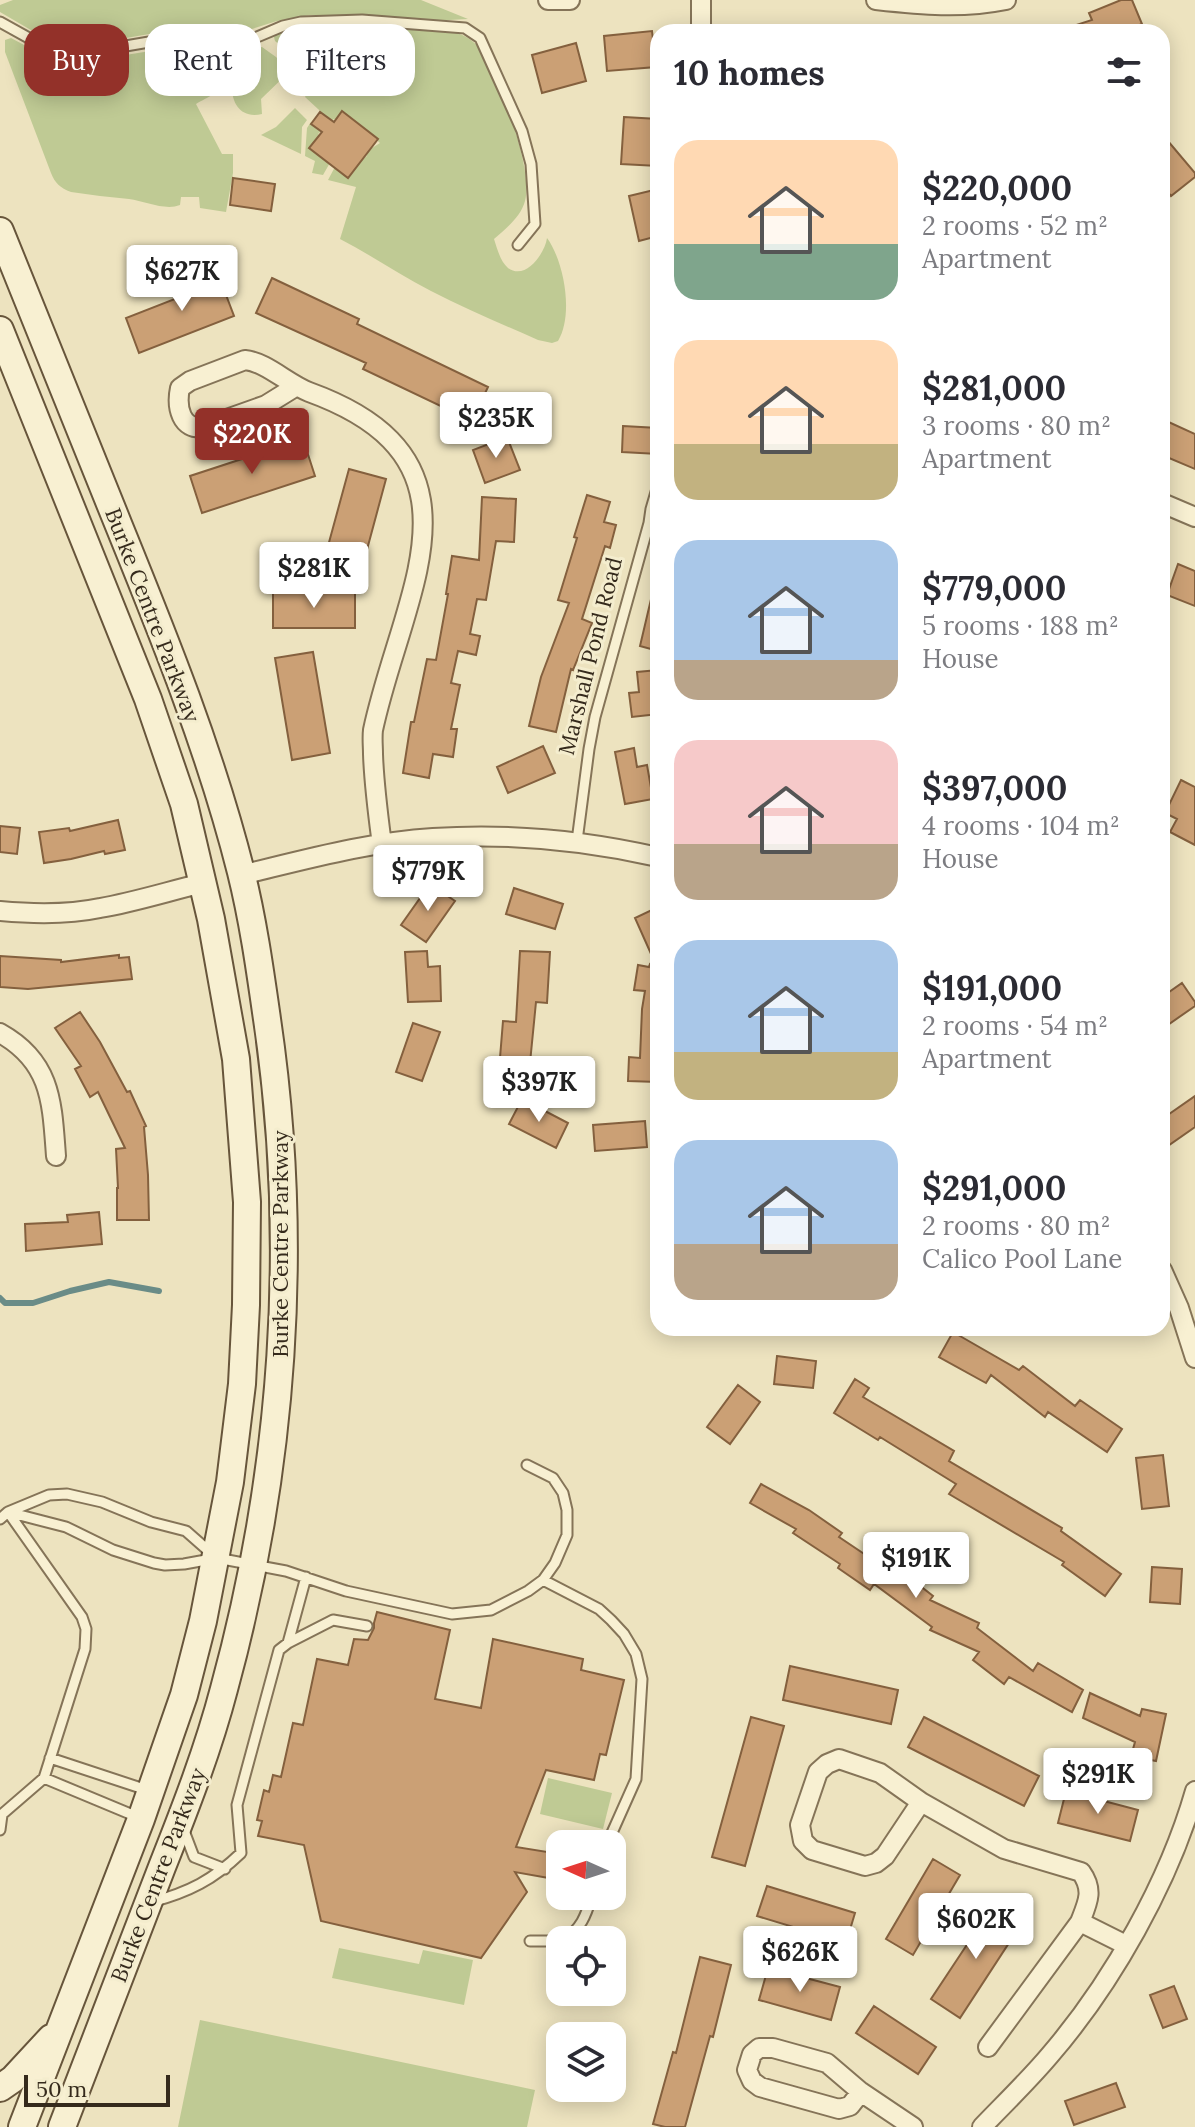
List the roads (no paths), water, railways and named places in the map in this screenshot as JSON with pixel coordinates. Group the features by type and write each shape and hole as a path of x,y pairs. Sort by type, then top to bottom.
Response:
{"main road":[{"name":"Burke Centre Parkway","path":"0,231 170,650 216,785 241,875 260,972 276,1078 284,1191 285,1290 280,1369 269,1477 254,1566 224,1690 180,1820 62,2127"},
{"name":"Burke Centre Parkway","path":"0,330 10,370 148,699 184,804 203,883 236,1059 247,1202 242,1384 230,1482 203,1621 184,1695 141,1819 22,2127"},
{"path":"203,883 241,875"},
{"path":"0,2088 13,2079 61,2027"}],"street":[{"path":"548,0 570,0"},
{"path":"701,0 701,24"},
{"path":"876,0 937,6 970,6 1006,0"},
{"path":"295,387 266,405 194,429 187,425 177,401 180,388 190,381 245,360 255,361 295,387 349,409 373,424 391,440 409,466 423,505 423,544 372,733 382,845"},
{"path":"1170,506 1195,517"},
{"path":"241,875 335,852 431,838 483,836 577,841 650,855"},
{"path":"0,911 32,914 88,910 203,883"},
{"path":"0,1033 22,1048 45,1079 52,1105 56,1156"},
{"path":"1170,1288 1195,1358"},
{"path":"921,1802 885,1856 876,1863 865,1866 825,1854 812,1850 803,1841 800,1825 818,1772 839,1759 880,1773 921,1802 1004,1849 1081,1872 1088,1882 1089,1899 1080,1922 988,2047"},
{"path":"982,2127 1050,2055 1088,2007 1152,1899 1174,1851 1195,1791"},
{"path":"1080,1922 1126,1945"},
{"path":"861,2092 850,2106 839,2109 760,2087 752,2081 747,2070 752,2054 759,2048 773,2048 827,2063 861,2092 913,2127"}],"lane":[{"path":"0,22 57,51 79,54 171,40 226,43 250,40 301,22 362,20 465,28 480,38 522,131 531,164 535,224 518,245"},
{"name":"Marshall Pond Road","path":"577,841 595,717 650,516"},
{"path":"4,1515 66,1527 113,1550 154,1563 184,1564 217,1558 452,1614 491,1610 543,1580 555,1563 567,1535 563,1493 553,1478 527,1465"},
{"path":"4,1515 49,1495 67,1494 186,1531 217,1558"},
{"path":"0,1830 1,1815 44,1778 85,1649 86,1629 82,1617 4,1515"},
{"path":"288,1643 306,1577"},
{"path":"543,1580 599,1609 624,1634 636,1654 642,1679 636,1779 613,1830"},
{"path":"149,1903 206,1882 241,1853 237,1805 279,1650 333,1620 367,1626"},
{"path":"50,1758 150,1792"},
{"path":"44,1778 141,1819"},
{"path":"180,1820 194,1857 225,1869"},
{"path":"530,1941 546,1941"}],"waterway":[{"path":"0,1298 5,1303 33,1303 109,1282 159,1291"}]}
